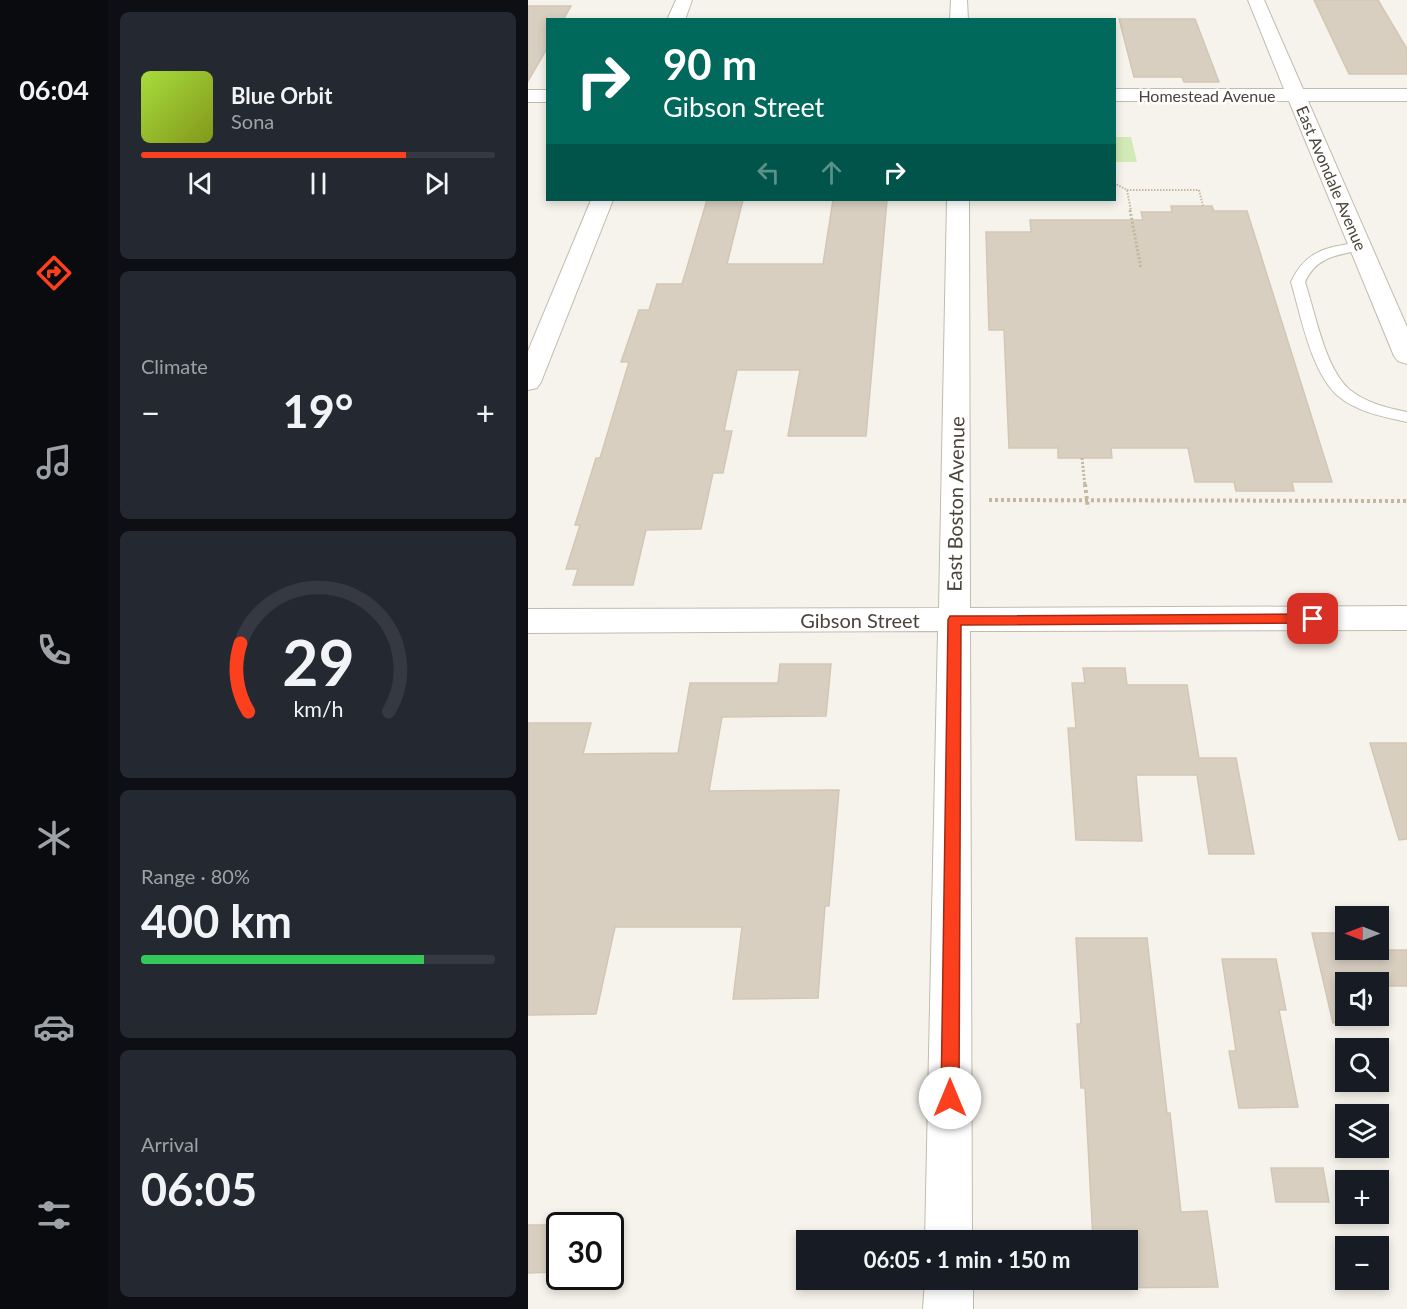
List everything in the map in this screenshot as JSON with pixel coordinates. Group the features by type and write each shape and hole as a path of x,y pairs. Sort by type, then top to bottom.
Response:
{"street":[{"path":"677,18 684,0"},
{"path":"959,0 959,18"},
{"name":"East Avondale Avenue","path":"1257,0 1407,356"},
{"name":"Homestead Avenue","path":"1116,95 1407,95"},
{"path":"528,96 546,96"},
{"path":"528,382 602,201"},
{"name":"East Boston Avenue","path":"949,1230 958,201"},
{"name":"Gibson Street","path":"528,621 1407,618"},
{"path":"948,1309 949,1290"}],"lane":[{"path":"1361,246 1330,252 1313,259 1302,269 1298,282 1329,375 1343,392 1367,406 1407,417"}],"path":[{"path":"1116,184 1127,190 1199,190 1203,206"},
{"path":"1127,190 1141,268"},
{"path":"1082,458 1088,508"},
{"path":"956,501 1407,501"}],"green space":[{"path":"1116,137 1131,137 1137,162 1116,162"}],"building":[{"path":"1314,0 1378,0 1407,49 1407,74 1349,74"},
{"path":"528,6 571,6 564,18 546,18 546,50 528,81"},
{"path":"1119,19 1195,19 1219,82 1184,82 1182,77 1134,77"},
{"path":"707,201 743,201 727,264 823,264 833,201 887,201 866,436 788,436 800,370 737,370 724,431 732,431 723,473 713,473 701,529 646,530 633,585 573,585 578,569 566,569 580,525 575,525 596,458 600,458 629,362 621,362 639,310 649,310 657,284 682,284"},
{"path":"1171,206 1212,206 1214,211 1247,211 1332,482 1292,482 1294,491 1236,491 1234,482 1195,482 1188,448 1111,448 1112,458 1058,458 1058,448 1009,448 1004,330 989,330 986,232 1031,232 1030,220 1143,220 1141,212 1172,212"},
{"path":"780,664 831,664 826,716 722,717 709,791 839,790 829,906 825,906 818,998 733,999 742,927 615,927 596,1014 528,1015 528,723 591,723 583,754 678,753 690,683 778,683"},
{"path":"1083,668 1125,668 1127,685 1187,685 1199,758 1236,758 1254,854 1209,854 1197,775 1136,775 1142,841 1076,840 1068,728 1076,728 1072,683 1085,683"},
{"path":"1370,743 1407,743 1407,839 1399,840"},
{"path":"1312,933 1335,933 1335,960 1389,960 1389,950 1407,950 1407,986 1389,986 1389,972 1335,972 1335,1023 1333,1023"},
{"path":"1076,938 1147,938 1181,1212 1207,1211 1218,1287 1138,1288 1138,1230 1092,1230 1085,1088 1081,1088 1077,1024 1081,1024"},
{"path":"1222,959 1276,959 1286,1010 1279,1010 1298,1107 1239,1108 1229,1051 1236,1051"},
{"path":"1271,1168 1323,1168 1329,1202 1276,1202"},
{"path":"528,1225 546,1225 546,1272 528,1273"}],"route":[{"path":"950,1098 954,620 1313,619"}]}
